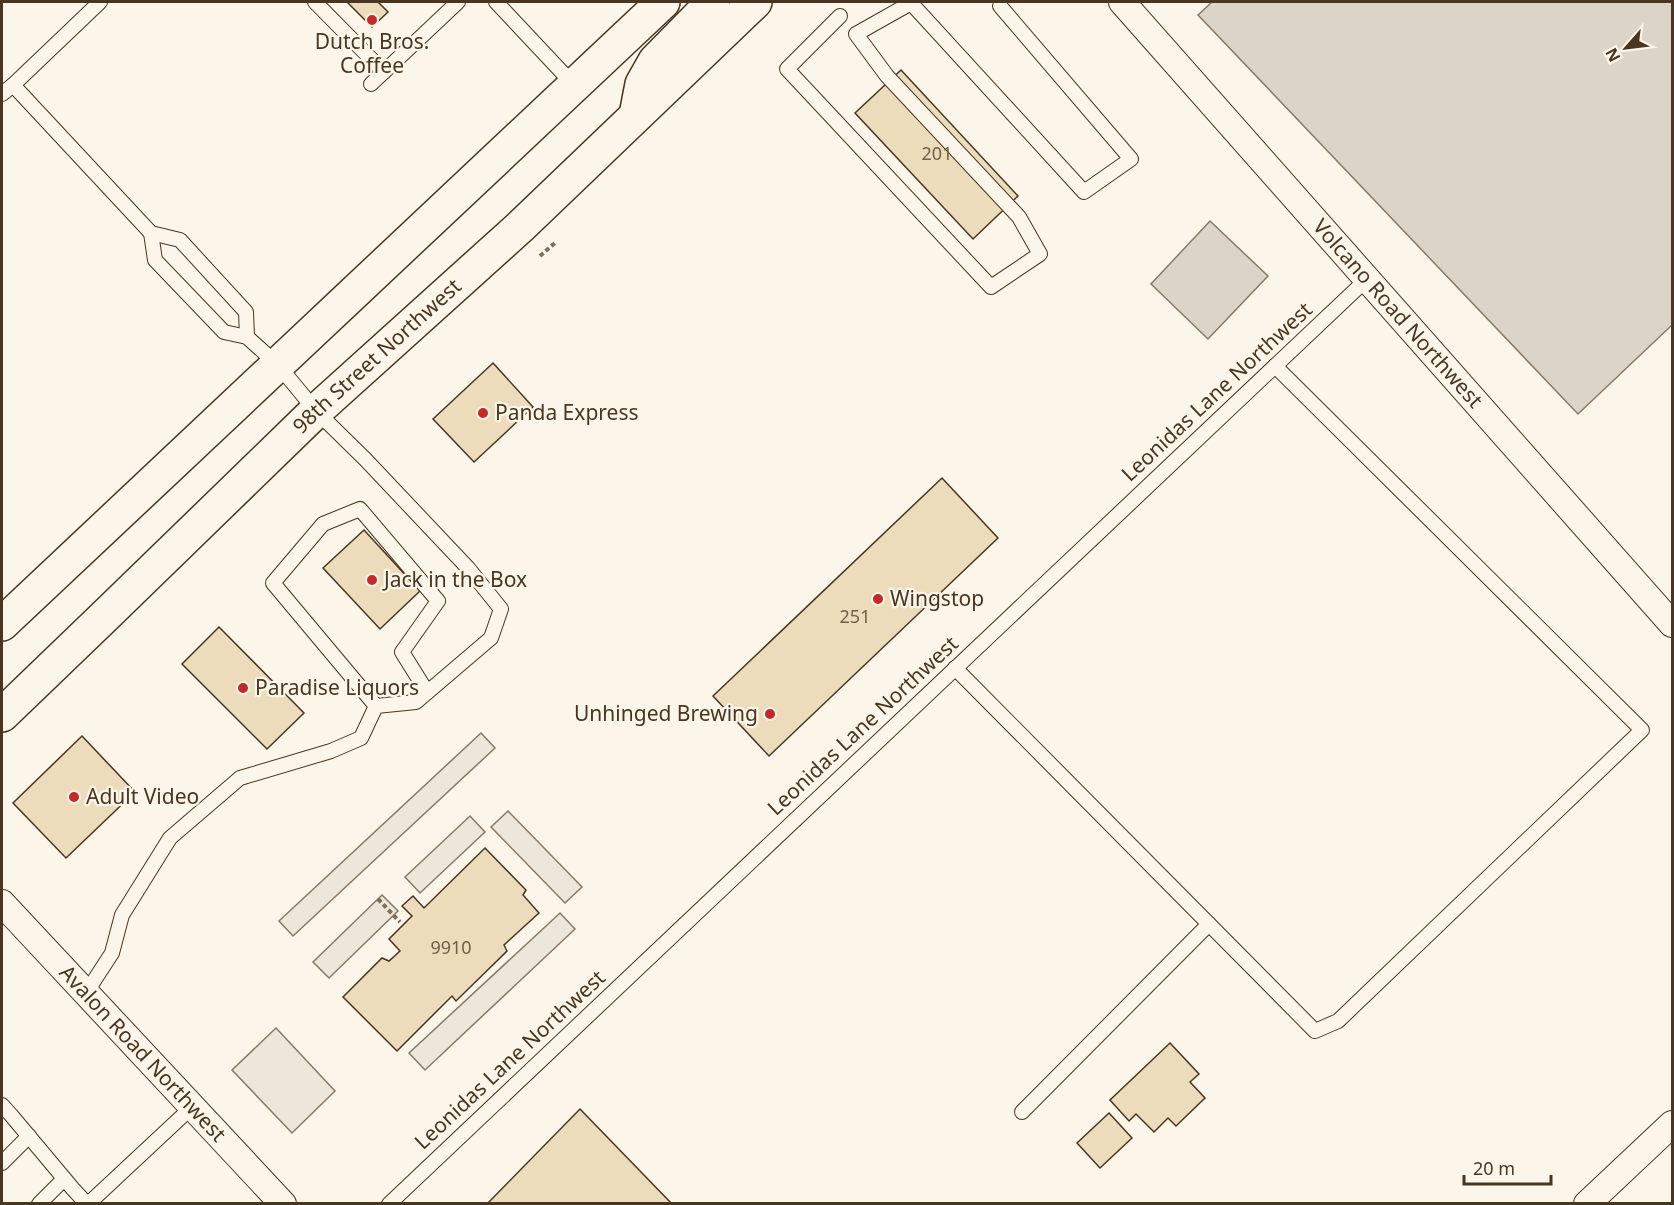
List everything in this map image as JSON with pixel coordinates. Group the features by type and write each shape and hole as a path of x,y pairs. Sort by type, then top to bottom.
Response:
{"main road":[{"path":"2,624 663,2"},
{"path":"636,115 642,84 655,61 713,2"},
{"name":"98th Street Northwest","path":"2,715 316,411 520,227 755,2"}],"street":[{"name":"Volcano Road Northwest","path":"1122,2 1672,624"},
{"name":"Avalon Road Northwest","path":"2,903 278,1202"},
{"path":"1587,1203 1672,1124"}],"lane":[{"path":"2,94 100,2"},
{"path":"315,2 384,72"},
{"path":"371,84 458,2"},
{"path":"496,2 574,85"},
{"path":"840,16 787,69 991,287 1040,254 1019,217 887,76 856,34 911,3 1084,192 1131,159 1000,6"},
{"path":"13,85 151,233 180,240 246,312 247,337"},
{"path":"151,233 155,260 224,332 247,337 278,365 316,411 365,459 468,568 501,609 491,638 416,702 376,706"},
{"name":"Leonidas Lane Northwest","path":"389,1203 1367,279"},
{"path":"955,668 1315,1031 1338,1021 1642,730 1275,366"},
{"path":"376,706 273,583 323,524 360,509 438,601 402,652 427,692"},
{"path":"86,993 112,953 122,915 170,838 240,778 331,751 361,738 376,706"},
{"path":"1022,1112 1209,924"},
{"path":"2,1105 87,1203 192,1107"},
{"path":"2,1163 29,1136"},
{"path":"39,1203 64,1179"}],"path":[{"path":"540,256 556,242"},
{"path":"378,899 399,922"}],"shaded area":[{"path":"1212,2 1672,2 1672,325 1578,414 1198,15"},
{"path":"1210,221 1268,276 1208,339 1151,284"},
{"path":"481,733 495,748 293,936 279,921"},
{"path":"508,811 582,887 565,903 491,827"},
{"path":"470,816 485,832 420,893 405,877"},
{"path":"382,895 398,911 329,978 313,962"},
{"path":"560,913 575,929 425,1070 409,1053"},
{"path":"276,1028 335,1091 292,1133 232,1070"}],"building":[{"name":"Dutch Bros. Coffee","path":"347,2 378,2 388,12 372,27"},
{"path":"901,70 1018,196 973,239 855,113"},
{"name":"Panda Express","path":"493,363 533,407 474,462 433,419"},
{"path":"942,478 998,538 769,756 713,696"},
{"name":"Jack in the Box","path":"364,530 420,591 380,629 323,568"},
{"name":"Paradise Liquors","path":"219,627 304,713 267,749 182,664"},
{"name":"Adult Video","path":"82,736 135,792 66,858 13,803"},
{"path":"485,848 526,890 523,895 539,913 504,945 507,951 456,1001 452,996 397,1051 343,997 382,958 389,961 400,951 389,939 412,916 402,906 413,896 424,908"},
{"path":"1170,1043 1199,1074 1190,1082 1205,1098 1176,1126 1168,1118 1154,1132 1136,1114 1129,1121 1110,1100"},
{"path":"580,1109 672,1204 487,1204"},
{"path":"1109,1113 1132,1138 1100,1168 1077,1143"}],"place":[{"name":"Dutch Bros. Coffee","path":"372,20"},
{"name":"Panda Express","path":"483,413"},
{"name":"Jack in the Box","path":"372,580"},
{"name":"Wingstop","path":"878,599"},
{"name":"Paradise Liquors","path":"243,688"},
{"name":"Unhinged Brewing","path":"770,714"},
{"name":"Adult Video","path":"74,797"}]}
